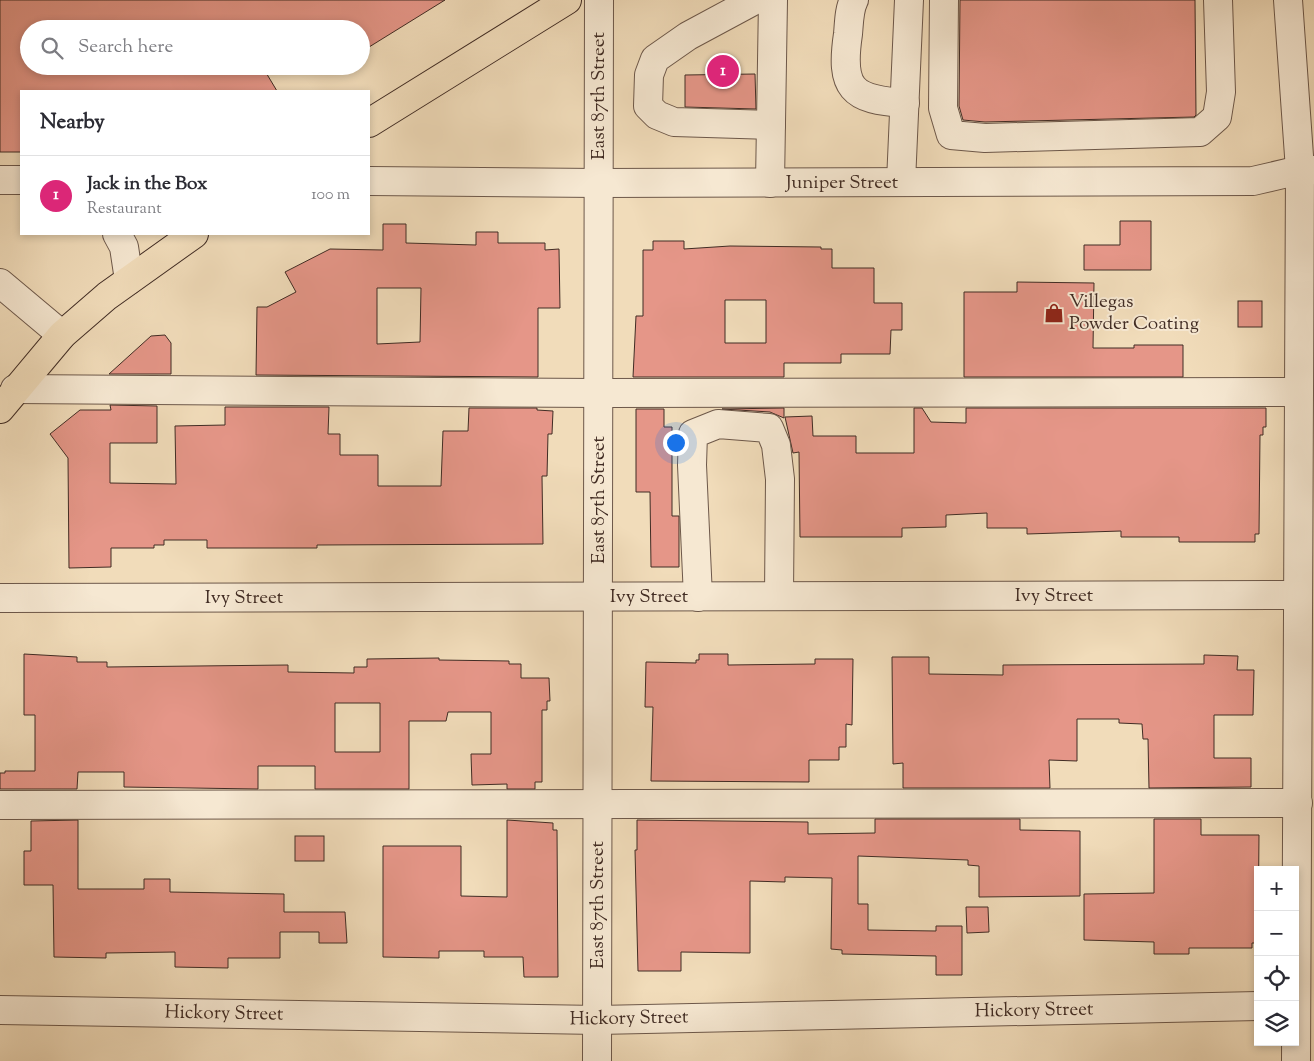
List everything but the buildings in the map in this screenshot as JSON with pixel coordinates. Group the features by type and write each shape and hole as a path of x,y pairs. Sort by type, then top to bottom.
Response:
{"main road":[{"path":"370,121 567,0"},
{"path":"7,399 62,335 129,280 193,235"}],"street":[{"name":"East 87th Street","path":"598,1061 599,0"},
{"path":"756,0 688,36 655,59 649,75 648,106 657,115 674,122 771,124"},
{"path":"770,183 773,0"},
{"path":"854,0 846,44 847,80 856,92 878,102 905,103"},
{"path":"901,182 909,0"},
{"path":"944,0 942,108 951,135 985,138 1200,132 1217,117 1221,92 1218,0"},
{"path":"1288,0 1307,170 1299,392 1298,595 1304,786 1296,1001"},
{"name":"Juniper Street","path":"370,181 770,183 1252,181 1307,170"},
{"path":"0,180 20,180"},
{"path":"118,235 124,247 129,280"},
{"path":"0,284 62,335"},
{"path":"7,399 599,393 1299,392"},
{"path":"698,597 692,465 693,434 718,424 769,428 776,445 780,479 778,596"},
{"name":"Ivy Street","path":"0,598 1298,595"},
{"path":"0,805 598,802 1304,786"},
{"name":"Hickory Street","path":"0,1010 598,1020 1254,1006"},
{"path":"1296,1046 1296,1061"}],"place":[{"name":"Jack in the Box","path":"723,71"},
{"name":"Villegas Powder Coating","path":"1054,313"}]}
